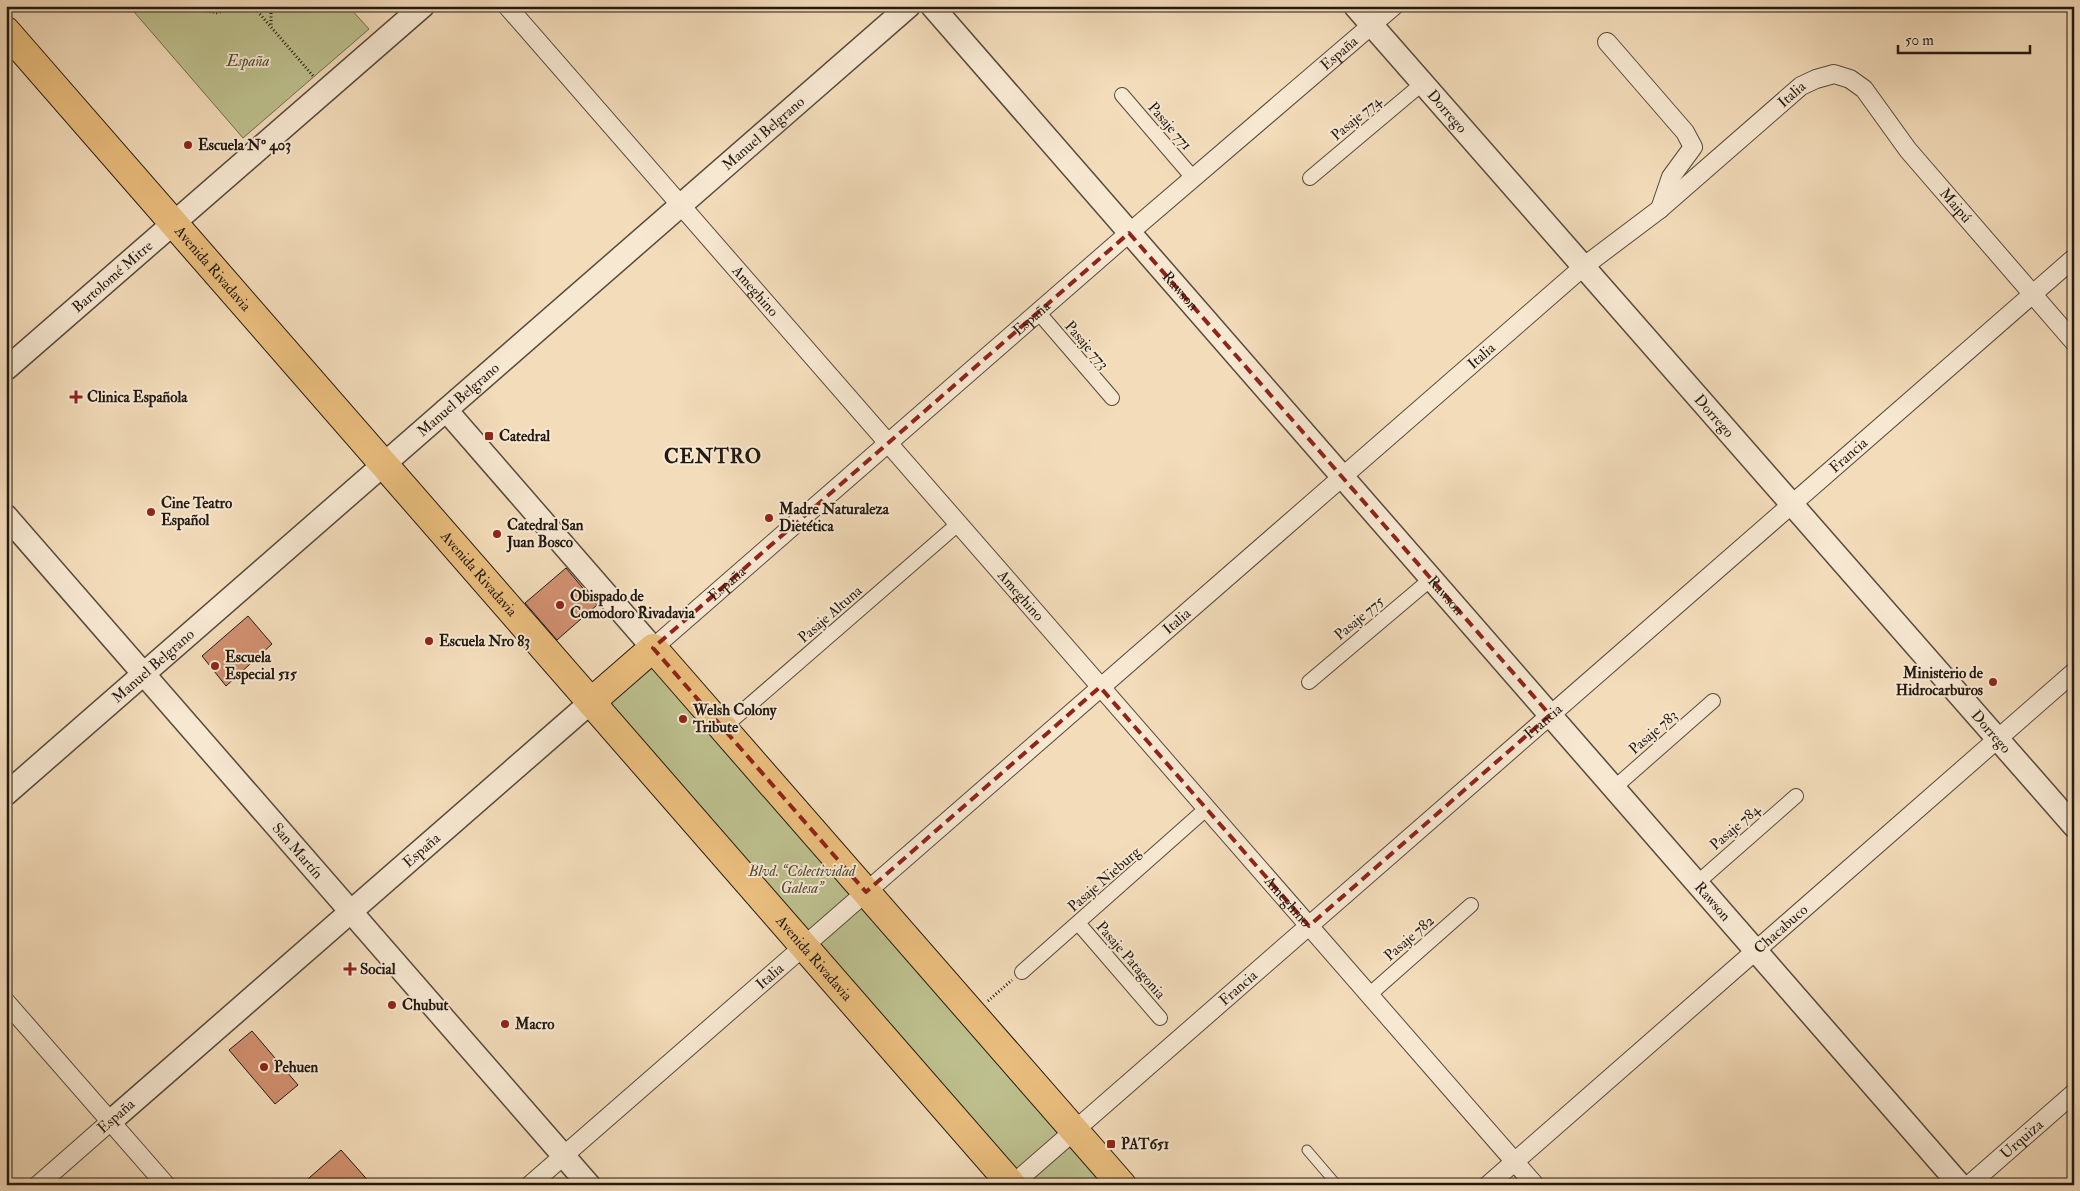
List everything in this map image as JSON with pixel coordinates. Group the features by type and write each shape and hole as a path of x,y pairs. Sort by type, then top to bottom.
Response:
{"main road":[{"name":"Avenida Rivadavia","path":"6,31 1012,1185"},
{"name":"España","path":"591,702 653,648"},
{"path":"653,648 1122,1185"}],"street":[{"name":"Bartolomé Mitre","path":"6,370 423,6"},
{"name":"Ameghino","path":"507,6 1535,1185"},
{"name":"Manuel Belgrano","path":"6,794 910,6"},
{"name":"Rawson","path":"932,6 1960,1185"},
{"name":"Dorrego","path":"1355,6 2074,826"},
{"name":"España","path":"653,648 1038,312 1394,6"},
{"path":"1607,42 1686,132 1693,147 1671,177 1660,209"},
{"name":"Italia","path":"530,1185 1583,266 1660,209 1801,86 1834,74"},
{"name":"Maipú","path":"1834,74 1850,79 1864,89 1908,150 2074,342"},
{"name":"Pasaje 774","path":"1310,178 1423,83"},
{"name":"Pasaje 771","path":"1122,95 1194,179"},
{"name":"Francia","path":"1012,1185 2074,258"},
{"name":"Pasaje 773","path":"1038,312 1112,398"},
{"path":"446,410 653,648"},
{"name":"San Martín","path":"6,516 589,1185"},
{"name":"Pasaje Altuna","path":"724,728 958,524"},
{"name":"Pasaje 775","path":"1309,682 1431,578"},
{"name":"Chacabuco","path":"1488,1185 2074,672"},
{"name":"Pasaje 783","path":"1614,788 1713,701"},
{"name":"España","path":"38,1185 591,702"},
{"name":"Pasaje 784","path":"1696,883 1796,796"},
{"name":"Pasaje Nieburg","path":"1022,972 1206,809"},
{"name":"Pasaje 782","path":"1369,995 1471,905"},
{"name":"Pasaje Patagonia","path":"1078,923 1160,1018"},
{"path":"6,1002 166,1185"},
{"name":"Urquiza","path":"1969,1185 2074,1093"}],"lane":[{"path":"1307,1150 1337,1185"}],"path":[{"path":"201,6 206,11 218,13 231,6"},
{"path":"253,6 314,78"},
{"path":"270,6 272,27"},
{"path":"988,1001 1022,972"}],"highlighted area":[{"path":"1129,233 1550,715 1309,926 1100,687 866,892 653,648"}],"green space":[{"name":"España","path":"129,6 348,6 369,29 243,138"},
{"name":"Blvd. “Colectividad Galesa”","path":"653,648 1122,1185 1012,1185 591,702"}],"building":[{"name":"Obispado de Comodoro Rivadavia","path":"566,568 597,605 557,640 525,603"},
{"path":"248,616 272,644 226,686 202,656"},
{"name":"Pehuen","path":"252,1031 298,1085 275,1104 229,1050"},
{"path":"341,1150 372,1185 301,1185"}],"place":[{"name":"Escuela Nº 403","path":"188,145"},
{"name":"Clinica Española","path":"76,397"},
{"name":"Catedral","path":"489,436"},
{"name":"Cine Teatro Español","path":"151,512"},
{"name":"Madre Naturaleza Dietética","path":"769,518"},
{"name":"Catedral San Juan Bosco","path":"497,534"},
{"name":"Obispado de Comodoro Rivadavia","path":"560,605"},
{"name":"Escuela Nro 83","path":"429,641"},
{"name":"Escuela Especial 515","path":"215,666"},
{"name":"Ministerio de Hidrocarburos","path":"1993,682"},
{"name":"Welsh Colony Tribute","path":"683,719"},
{"name":"Social","path":"350,969"},
{"name":"Chubut","path":"392,1005"},
{"name":"Macro","path":"505,1024"},
{"name":"Pehuen","path":"264,1067"},
{"name":"PAT651","path":"1111,1144"}],"district":[{"name":"CENTRO","path":"713,456"}]}
